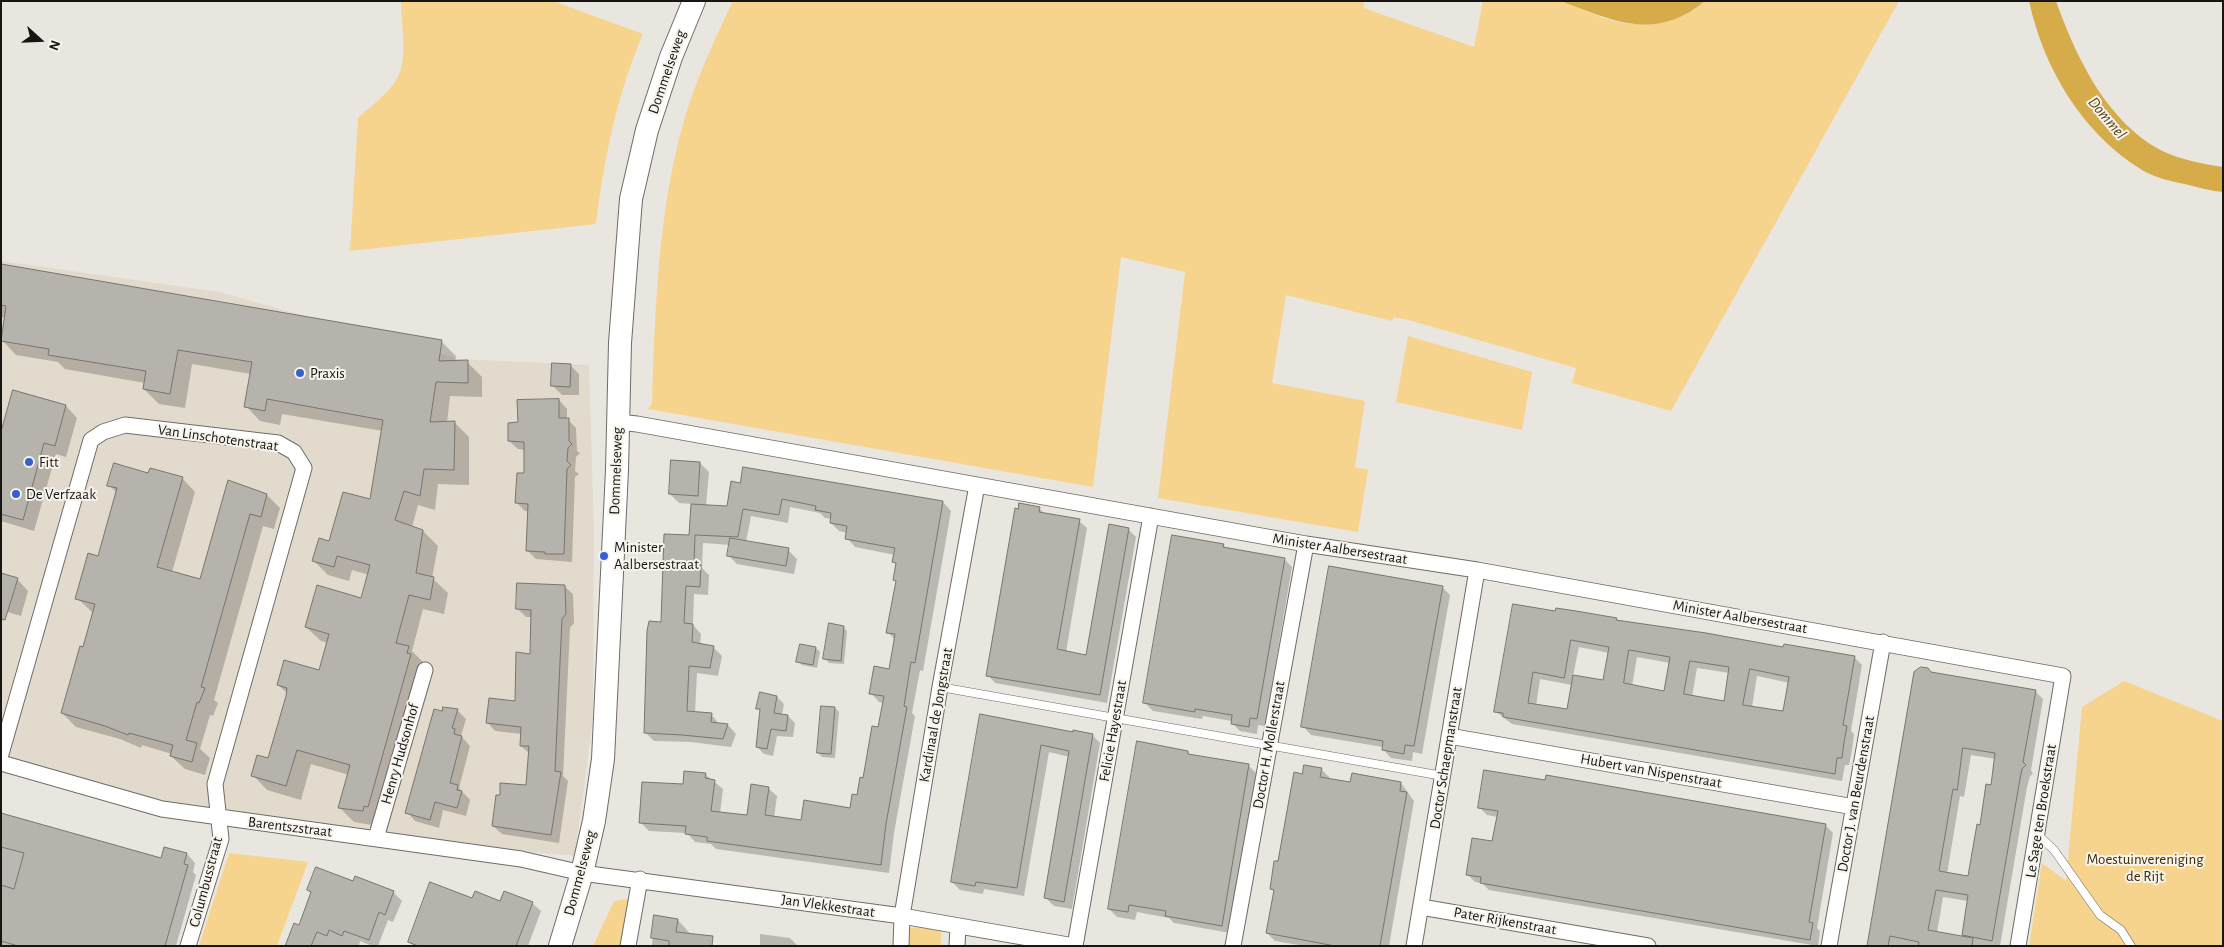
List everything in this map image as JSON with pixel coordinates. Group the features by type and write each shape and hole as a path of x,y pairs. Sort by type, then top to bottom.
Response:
{"street":[{"name":"Dommelseweg","path":"560,946 582,872 594,821 603,759 620,343 631,200 647,130 671,57 694,1"},
{"name":"Minister Aalbersestraat","path":"618,422 1306,544 1477,570 2063,676"},
{"name":"Van Linschotenstraat","path":"1,754 91,440 102,432 125,425 278,444 294,452 304,468 215,784 218,818"},
{"name":"Kardinaal de Jongstraat","path":"901,946 902,916 940,687 977,485"},
{"name":"Felicie Hayestraat","path":"1074,946 1151,516"},
{"name":"Doctor H. Mollerstraat","path":"1233,946 1306,544"},
{"name":"Doctor Schaepmanstraat","path":"1414,946 1477,570"},
{"name":"Doctor J. van Beurdenstraat","path":"1829,946 1883,642"},
{"name":"Henry Hudsonhof","path":"376,838 424,670"},
{"name":"Le Sage ten Broekstraat","path":"2018,946 2063,676"},
{"name":"Hubert van Nispenstraat","path":"1449,736 1854,807"},
{"name":"Barentszstraat","path":"1,763 162,809 521,859 582,872"},
{"name":"Columbusstraat","path":"188,946 221,839 218,818"},
{"name":"Jan Vlekkestraat","path":"582,872 902,916 1074,946"},
{"path":"628,946 640,879"},
{"name":"Pater Rijkenstraat","path":"1421,907 1648,946"},
{"path":"957,946 958,926"}],"lane":[{"path":"940,687 1443,776"},
{"path":"2037,834 2054,850 2100,915 2121,930 2131,946"}],"shaded area":[{"path":"1,261 219,292 459,359 589,365 594,532 593,718 575,856 192,820 1,773"}],"green space":[{"path":"401,1 553,1 643,34 626,80 613,127 603,175 596,224 350,251 358,118 387,91 400,72 403,55"},
{"path":"733,1 1363,1 1364,8 1474,47 1483,1 1561,1 1617,22 1644,24 1670,20 1694,9 1705,1 1899,1 1671,411 1572,383 1576,368 1412,321 1394,317 1392,321 1286,295 1272,383 1365,401 1355,467 1368,470 1358,532 1158,498 1185,272 1121,257 1093,487 648,409 652,403 659,262 668,192 675,158 693,92"},
{"path":"1408,336 1532,372 1522,430 1396,402"},
{"name":"Moestuinvereniging de Rijt","path":"2124,681 2223,721 2223,946 2029,946 2042,863 2066,881 2082,707"},
{"path":"229,853 308,862 277,946 199,946"},
{"path":"628,899 620,946 593,946 614,901"},
{"path":"921,927 941,930 941,946 908,946 909,928"}],"water":[{"path":"1561,1 1705,1 1687,14 1669,21 1634,24 1617,21"},
{"name":"Dommel","path":"2029,1 2056,1 2081,61 2092,80 2104,99 2133,131 2150,144 2167,153 2194,162 2223,167 2223,192 2171,181 2147,173 2101,138 2069,97 2056,75 2045,51"}],"building":[{"path":"1,264 442,340 439,361 468,360 468,383 436,382 430,422 455,421 454,470 424,469 420,496 404,491 395,520 423,530 416,573 434,577 430,600 409,595 396,643 409,646 407,653 411,654 368,807 364,806 363,811 338,808 350,765 297,750 286,786 251,776 257,755 268,758 286,696 287,688 277,685 284,660 319,670 329,634 305,627 317,585 361,598 370,565 337,556 334,567 312,561 319,538 329,541 343,492 370,499 383,420 267,399 265,411 244,407 252,362 178,350 170,394 143,389 146,371 48,355 49,349 1,341 6,306 1,305"},
{"path":"552,363 571,364 570,387 551,386"},
{"path":"13,390 66,405 55,446 44,443 23,520 1,514 1,432"},
{"path":"559,399 559,418 569,418 569,441 572,444 568,448 567,461 571,465 567,469 564,554 545,554 545,552 526,551 528,504 515,503 517,473 524,473 524,442 508,441 508,423 518,422 517,400"},
{"path":"671,460 700,462 698,496 669,494"},
{"path":"114,463 148,473 150,468 183,477 157,567 200,579 228,480 267,494 261,517 250,514 201,687 205,688 199,703 197,702 186,740 197,743 192,762 170,756 173,745 129,733 128,735 61,713 80,646 83,647 95,604 75,599 88,553 98,556 117,488 107,486"},
{"path":"743,467 943,501 915,663 911,662 904,706 907,707 886,824 881,865 707,841 707,837 685,834 686,826 639,823 642,782 683,784 684,771 706,773 705,778 715,780 711,811 747,815 751,784 769,787 765,815 801,820 804,800 850,808 852,794 857,795 860,777 863,778 872,726 878,727 884,696 869,694 874,666 889,669 895,634 886,633 896,581 893,580 896,563 892,562 895,548 845,539 847,526 830,523 831,513 815,510 816,506 782,499 779,515 743,509 738,537 695,535 694,565 701,565 700,587 686,586 684,623 693,624 692,642 714,646 710,668 689,666 687,711 712,713 711,722 728,724 723,739 644,733 647,631 649,621 661,622 664,534 689,535 691,504 727,506 731,481 740,483"},
{"path":"1019,503 1040,507 1039,512 1080,519 1057,649 1086,655 1109,524 1129,528 1100,695 986,676 1015,508 1018,509"},
{"path":"1172,535 1224,544 1223,547 1285,558 1257,719 1250,718 1249,727 1231,724 1232,715 1195,709 1195,712 1143,703"},
{"path":"730,538 789,548 786,566 727,556"},
{"path":"1329,566 1443,586 1414,746 1405,745 1404,754 1382,750 1383,741 1301,727"},
{"path":"1,573 18,578 5,620 1,619"},
{"path":"517,583 565,585 566,614 562,619 555,771 561,772 551,835 492,826 496,795 500,795 500,783 526,785 529,746 520,746 521,727 486,723 489,698 515,701 516,652 530,654 531,610 516,609"},
{"path":"1513,604 1555,611 1556,608 1576,611 1617,618 1616,620 1706,633 1783,647 1784,644 1855,656 1843,725 1847,726 1842,758 1837,758 1835,774 1503,717 1503,713 1494,712","holes":["1571,640 1609,647 1603,680 1573,675 1567,709 1528,703 1533,672 1564,678","1629,650 1670,657 1664,691 1624,683","1690,661 1729,667 1724,701 1684,694","1750,669 1789,677 1783,711 1743,705"]},
{"path":"829,623 844,626 841,661 823,659"},
{"path":"800,644 816,647 813,665 796,662"},
{"path":"1921,667 1928,668 1931,672 2036,690 2023,762 2026,765 2022,769 2020,779 1992,941 1962,935 1968,895 1936,890 1928,930 1973,938 1972,946 1918,946 1919,942 1890,936 1888,946 1867,946 1914,672","holes":["1963,748 1995,753 1991,785 1986,784 1980,825 1977,824 1968,876 1939,871 1953,789 1957,790"]},
{"path":"760,692 777,696 774,713 788,715 786,731 771,729 767,749 756,747 760,709 756,709"},
{"path":"821,706 835,707 831,754 817,753"},
{"path":"443,707 458,709 452,728 455,729 454,734 462,736 450,783 458,785 457,790 462,791 457,808 435,802 430,820 405,813 434,709 442,711"},
{"path":"980,714 1073,732 1073,730 1093,734 1064,902 1044,898 1069,751 1041,745 1017,888 976,882 975,886 951,882"},
{"path":"1137,741 1188,751 1188,754 1249,764 1222,926 1165,916 1166,911 1129,905 1128,912 1108,909"},
{"path":"1304,765 1322,768 1320,777 1350,782 1352,773 1401,782 1400,791 1407,792 1380,946 1335,946 1266,933 1274,890 1270,889 1274,861 1278,861 1294,772 1302,774"},
{"path":"1484,770 1545,780 1546,775 1826,824 1809,922 1813,923 1810,940 1480,883 1481,877 1466,875 1472,838 1492,841 1498,811 1478,808"},
{"path":"1,813 161,858 164,847 187,853 184,864 188,865 165,946 18,946 1,941 1,885 14,889 24,853 1,847"},
{"path":"316,867 353,881 355,876 394,891 385,915 379,912 369,940 344,931 342,936 329,930 327,936 317,932 311,946 285,946 294,923 299,925 311,892 307,890"},
{"path":"430,882 472,898 475,891 500,901 504,891 533,902 516,946 418,946 408,942"},
{"path":"654,915 678,919 676,932 713,936 712,946 669,946 669,941 651,938"}],"place":[{"name":"Praxis","path":"300,373"},
{"name":"Fitt","path":"29,462"},
{"name":"De Verfzaak","path":"16,494"},
{"name":"Minister Aalbersestraat","path":"604,556"}]}
